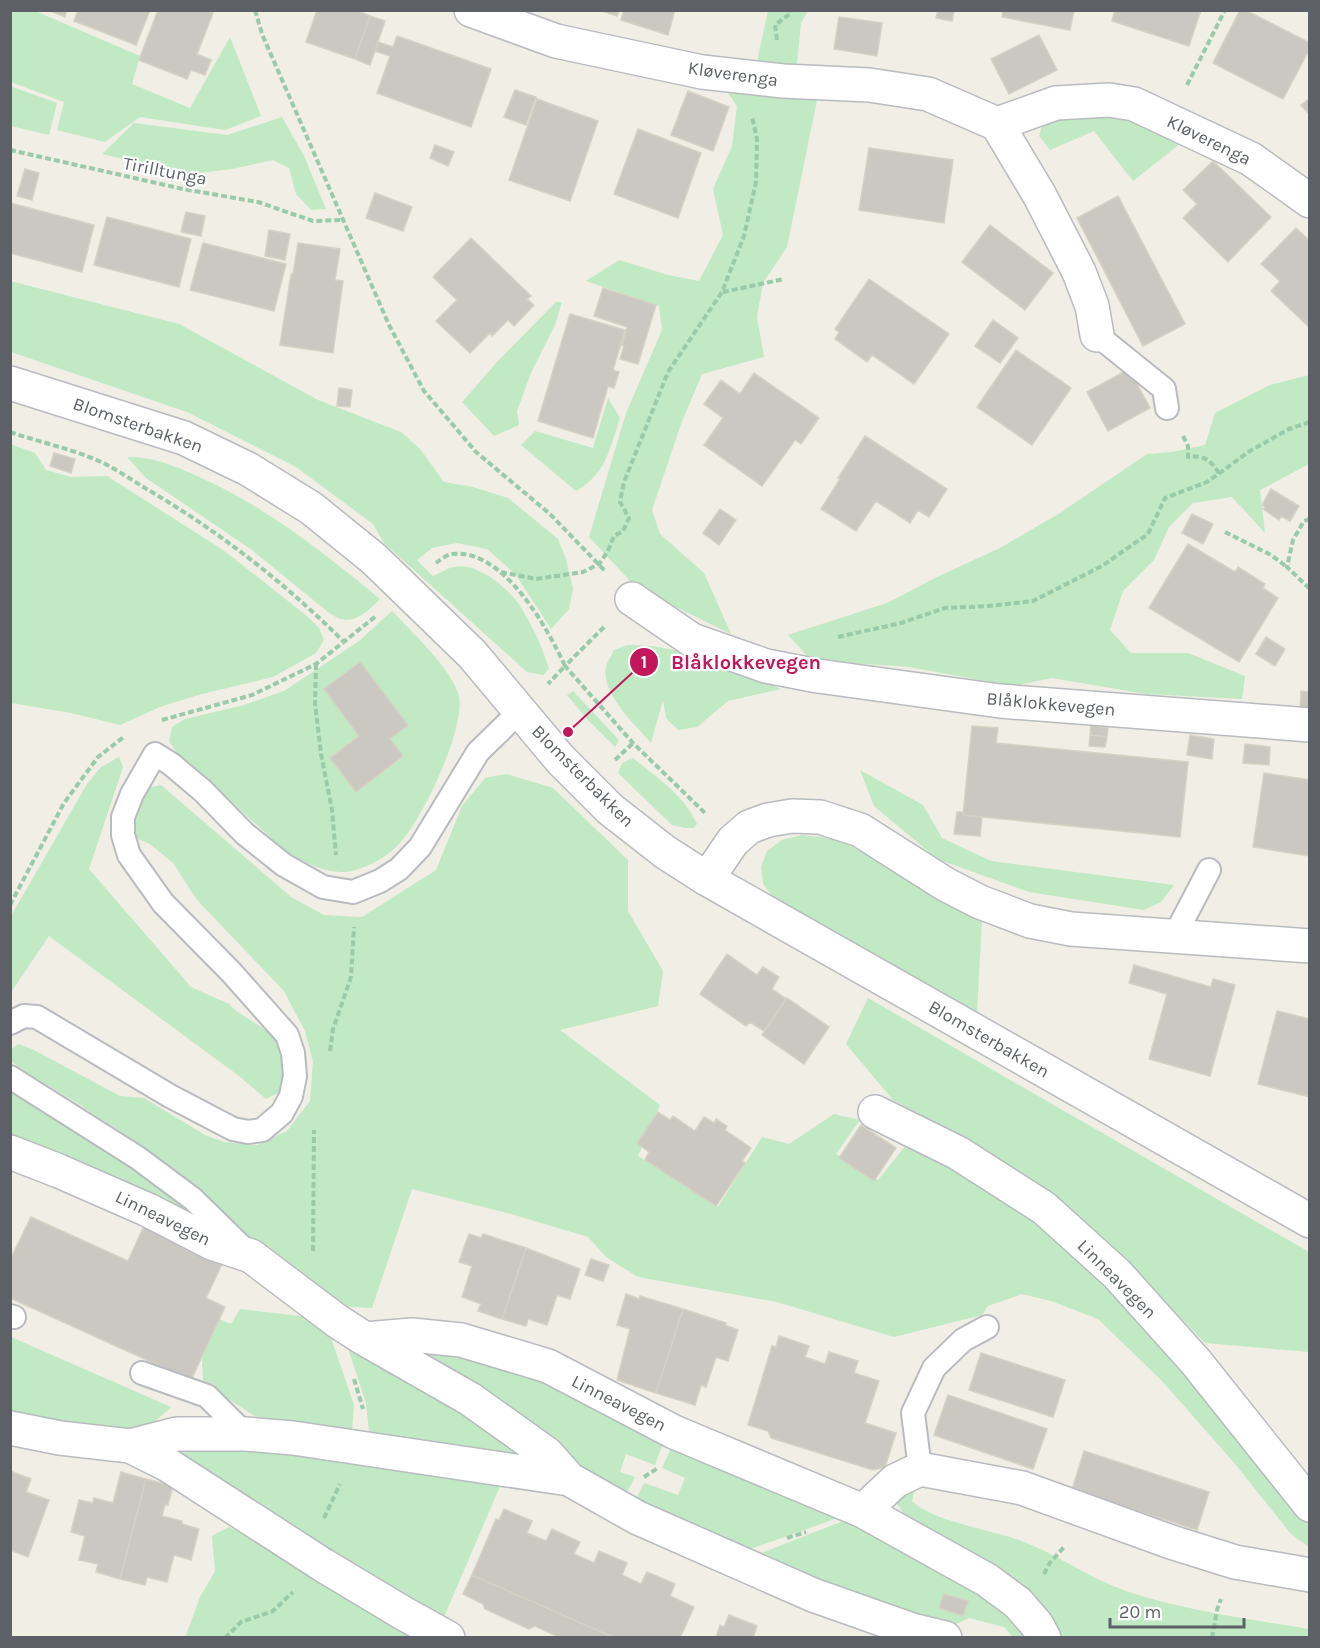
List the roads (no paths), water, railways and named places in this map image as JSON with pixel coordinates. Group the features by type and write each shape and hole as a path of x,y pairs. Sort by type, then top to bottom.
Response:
{"street":[{"name":"Kløverenga","path":"471,10 556,41 702,72 783,81 869,85 928,94 997,124 1056,103 1109,100 1134,104 1251,159 1310,201"},
{"path":"997,124 1040,196 1079,272 1092,306 1097,335"},
{"name":"Blomsterbakken","path":"10,383 184,438 248,469 311,508 374,559 472,654 561,760 610,809 665,852 707,879 1310,1221"},
{"name":"Blåklokkevegen","path":"632,599 692,640 766,666 818,676 1000,701 1310,725"},
{"path":"707,879 733,841 749,826 792,816 820,817 860,830 945,884 980,902 1030,921 1071,929 1310,946"},
{"name":"Linneavegen","path":"874,1112 958,1153 1044,1208 1117,1274 1196,1362 1310,1505"},
{"name":"Linneavegen","path":"10,1152 148,1210 212,1243 251,1256 337,1321 470,1399 547,1454 570,1479 638,1518 813,1595 912,1630 945,1638"},
{"name":"Linneavegen","path":"365,1339 412,1335 461,1340 548,1366 674,1432 863,1511 987,1580 1018,1603 1036,1627"},
{"name":"Linneavegen","path":"10,1428 60,1438 130,1446 168,1465 323,1565 448,1638"},
{"name":"Linneavegen","path":"130,1446 177,1434 245,1434 293,1438 570,1479"},
{"path":"863,1511 895,1481 920,1469 1022,1488 1171,1542 1235,1562 1310,1575"}],"lane":[{"path":"1097,335 1164,389 1167,408"},
{"path":"10,1023 24,1016 37,1017 170,1096 233,1129 248,1132 262,1130 282,1113 291,1096 296,1076 293,1053 287,1035 231,972 163,903 129,855 123,835 123,817 132,794 155,754 171,764 203,791 245,834 284,865 323,887 353,892 380,881 399,869 420,847 478,752 519,712"},
{"path":"1174,936 1209,870"},
{"path":"10,1077 138,1158 193,1199 251,1256"},
{"path":"920,1469 913,1413 934,1368 963,1340 987,1327"},
{"path":"142,1373 207,1396 245,1434"}],"place":[{"name":"Blåklokkevegen","path":"568,732"}]}
